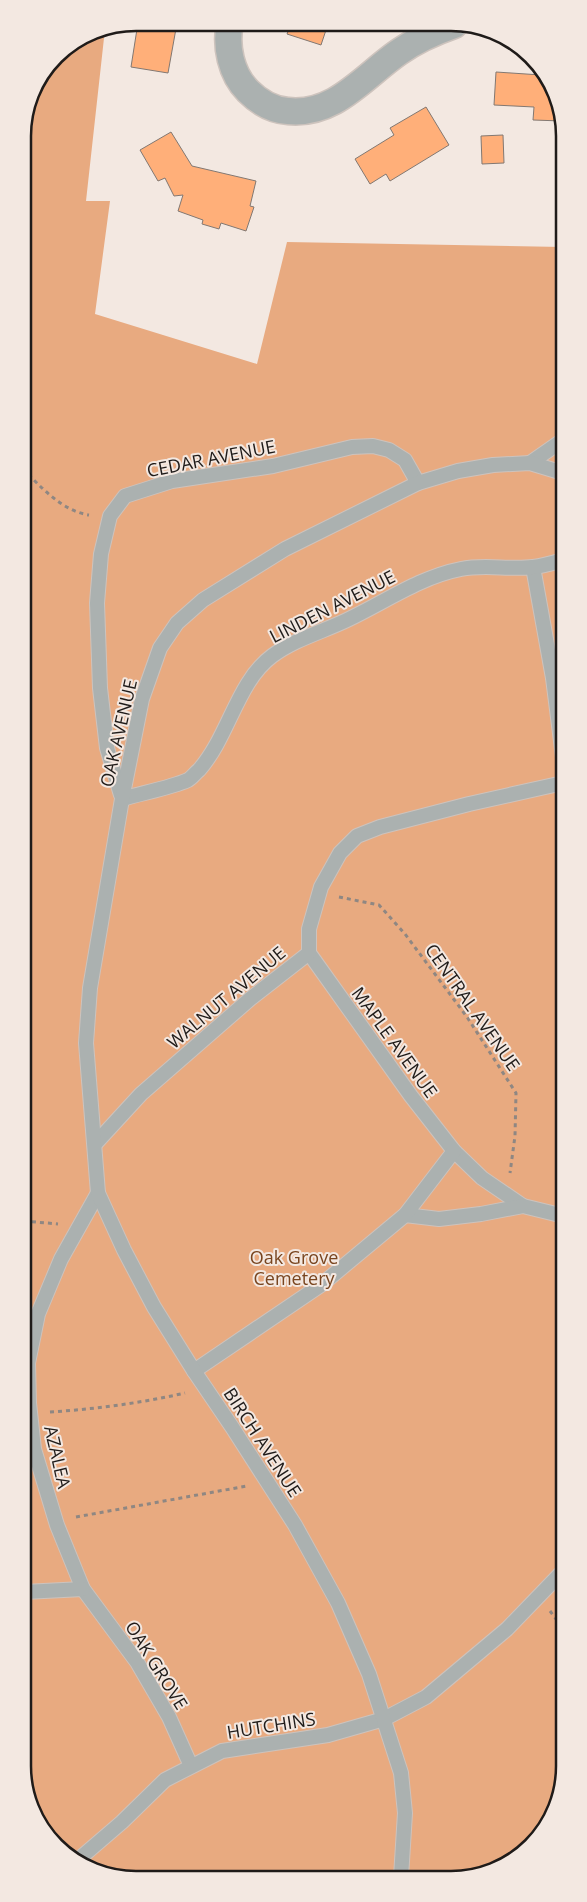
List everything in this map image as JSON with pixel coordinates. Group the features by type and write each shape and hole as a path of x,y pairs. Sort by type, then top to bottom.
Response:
{"street":[{"path":"229,31 228,44 231,61 246,89 257,100 269,107 298,112 316,110 332,103 347,94 404,49 424,37 439,31"}],"lane":[{"path":"530,463 556,445"},
{"name":"CEDAR AVENUE","path":"122,798 108,748 100,688 97,603 101,554 110,516 125,496 172,481 273,466 352,447 372,446 389,450 405,460 418,483"},
{"name":"OAK AVENUE","path":"98,1193 86,1043 90,988 122,798 142,699 160,648 177,624 203,600 285,548 418,483 458,471 493,465 530,463 556,471"},
{"name":"LINDEN AVENUE","path":"122,798 189,780 215,748 233,715 244,689 258,669 273,656 301,639 348,620 432,577 461,569 533,567 556,562"},
{"path":"533,567 556,702"},
{"name":"WALNUT AVENUE","path":"95,1144 141,1094 250,999 309,953 309,929 321,887 340,853 357,836 380,827 451,808 556,786"},
{"name":"MAPLE AVENUE","path":"309,953 411,1096 454,1151 482,1178 517,1203"},
{"path":"194,1371 273,1319 321,1284 405,1215 454,1151"},
{"name":"AZALEA","path":"31,1349 38,1314 61,1259 98,1193"},
{"name":"BIRCH AVENUE","path":"98,1193 124,1250 154,1307 295,1525 338,1603 369,1674 401,1773 405,1813 401,1871"},
{"path":"405,1215 439,1219 482,1214 517,1203 556,1214"},
{"name":"AZALEA","path":"31,1423 34,1449 56,1521 83,1589"},
{"name":"HUTCHINS","path":"83,1856 165,1780 222,1751 328,1735 384,1719 426,1696 507,1629 556,1578"},
{"path":"31,1592 83,1589"},
{"name":"OAK GROVE","path":"83,1589 137,1662 169,1717 191,1766"}],"path":[{"path":"31,477 44,490 70,510 86,515 110,516"},
{"name":"CENTRAL AVENUE","path":"317,901 340,896 379,906 405,934 472,1025 516,1093 515,1136 510,1164 517,1203"},
{"path":"31,1222 80,1225"},
{"path":"31,1414 82,1410 149,1401 205,1388"},
{"path":"56,1521 268,1482"}],"green space":[{"name":"Oak Grove Cemetery","path":"104,36 86,201 110,201 95,314 257,364 287,242 556,247 556,1773 548,1806 538,1824 525,1840 515,1849 497,1860 471,1869 458,1871 129,1871 116,1869 84,1857 72,1849 53,1830 39,1806 31,1773 31,129 39,96 49,78 67,57 84,45"}],"building":[{"path":"137,31 176,31 168,73 131,67"},
{"path":"288,31 326,31 321,45 287,34"},
{"path":"496,72 536,75 550,102 555,121 533,120 534,107 494,105"},
{"path":"426,107 449,145 390,181 386,174 370,184 355,159 394,135 390,128"},
{"path":"171,132 192,166 256,181 250,206 254,207 246,231 221,223 219,229 202,224 203,220 178,211 183,195 174,196 165,178 158,181 140,150"},
{"path":"503,135 504,163 482,164 481,136"}]}
